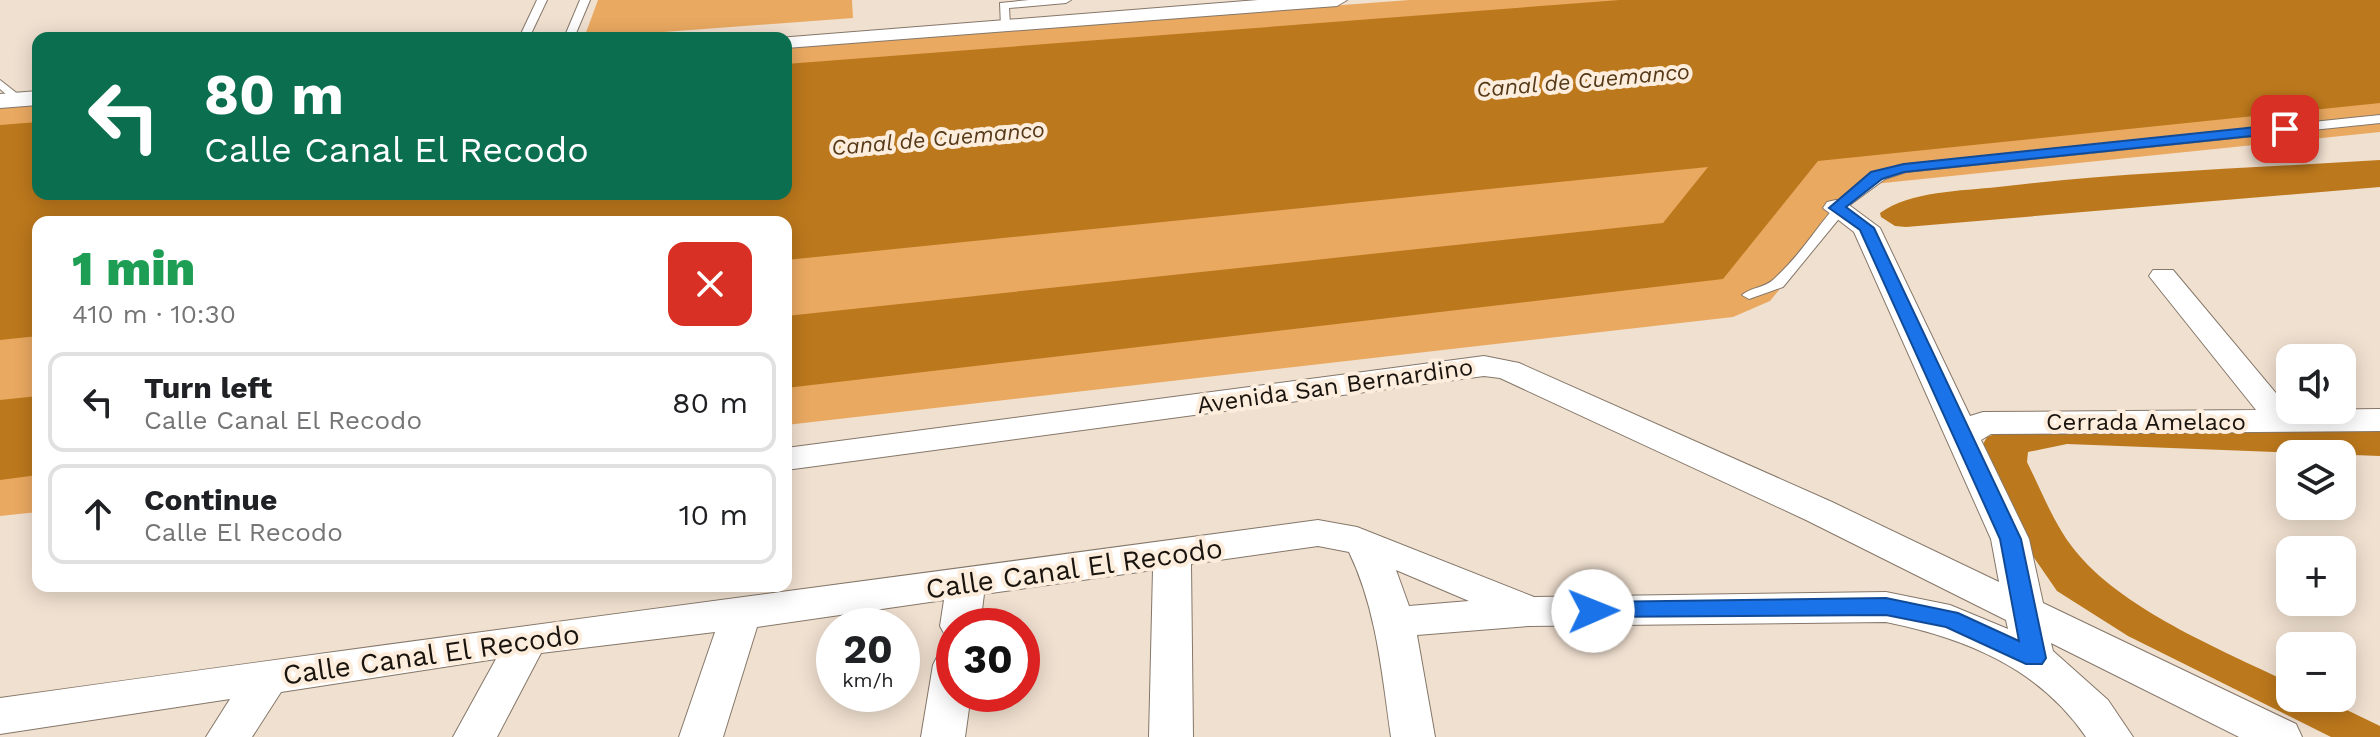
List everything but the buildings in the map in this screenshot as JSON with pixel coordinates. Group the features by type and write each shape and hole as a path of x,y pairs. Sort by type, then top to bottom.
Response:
{"street":[{"path":"792,42 1337,0"},
{"path":"1836,208 1866,228 1985,427 2034,658"},
{"path":"2163,276 2276,413"},
{"name":"Avenida San Bernardino","path":"792,458 1484,366 1508,370 2026,610 2280,737"},
{"name":"Cerrada Amelaco","path":"2356,420 2380,420"},
{"name":"Cerrada Amelaco","path":"1985,427 2276,421"},
{"name":"Calle Canal El Recodo","path":"0,716 528,639 741,614 1318,533 1344,536 1445,574 1530,612 1886,607 1950,620 2034,658 2093,712 2111,737"},
{"path":"1364,544 1378,569 1394,622 1413,737"},
{"path":"1171,737 1172,555"},
{"path":"963,608 966,583"},
{"path":"1394,622 1530,612"},
{"path":"701,737 741,614"},
{"path":"475,737 528,639"},
{"path":"228,737 269,676"},
{"path":"943,737 947,712"}],"lane":[{"path":"527,32 542,0"},
{"path":"572,32 585,0"},
{"path":"1005,25 1004,5 1066,0"},
{"path":"0,83 19,100"},
{"path":"1749,295 1776,286 1836,208 1877,175 1904,168 2380,119"}],"shaded area":[{"path":"598,0 852,0 853,18 665,32 586,32"},
{"path":"1409,0 2380,0 2380,132 1864,185 1770,301 1733,317 792,424 792,216 32,216 32,513 0,516 0,108 32,105 32,200 792,200 792,47"}],"water":[{"name":"Canal de Cuemanco","path":"1620,0 2380,0 2380,103 1818,161 1723,279 792,387 792,315 1663,223 1708,167 792,259 792,216 32,216 32,337 0,340 0,125 32,122 32,200 792,200 792,64"},
{"path":"2380,160 2380,187 1906,227 1895,226 1880,213 1906,200 1953,191 2141,174"},
{"path":"32,397 32,476 0,480 0,400"},
{"path":"2380,427 2380,456 2356,455 2356,440 2276,440 2276,452 2067,444 2028,452 2027,462 2054,518 2066,539 2093,570 2144,609 2276,676 2276,710 2128,636 2057,591 2024,543 1982,446 1987,437 2000,432"},
{"path":"2281,712 2351,712 2380,726 2380,737 2331,737"}],"route":[{"path":"1593,611 1823,605 1886,607 1950,620 2034,658 2010,539 1866,228 1836,208 1877,175 1904,168 2285,129"}]}
